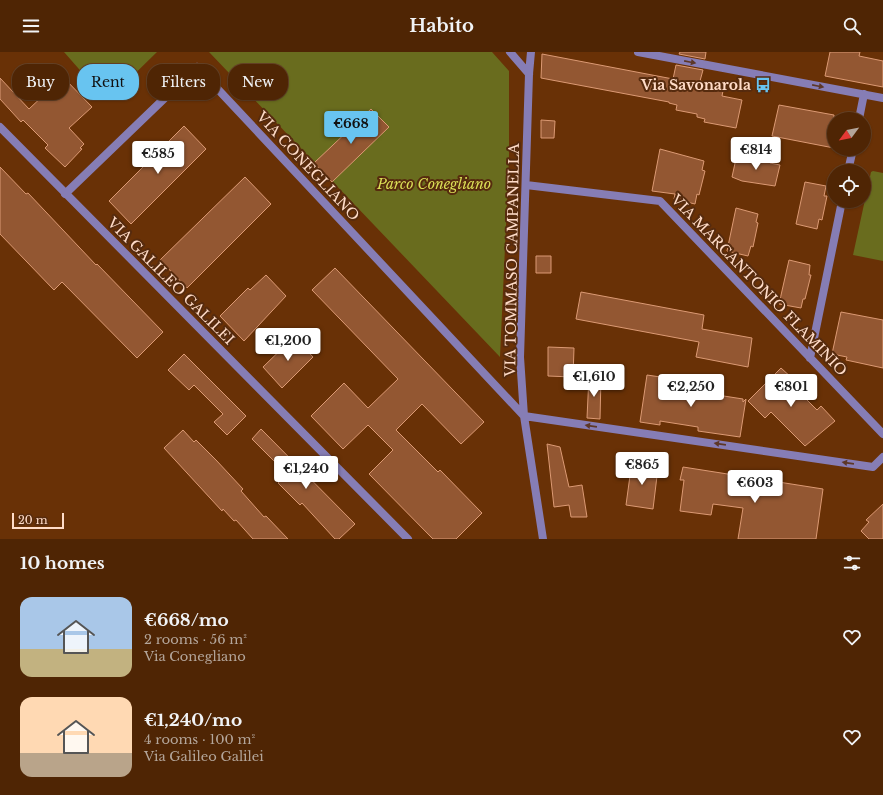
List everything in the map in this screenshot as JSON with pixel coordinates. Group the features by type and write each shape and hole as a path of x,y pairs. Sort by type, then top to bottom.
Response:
{"street":[{"path":"510,52 529,74"},
{"name":"VIA TOMMASO CAMPANELLA","path":"531,52 529,74 520,356 524,416 543,539"},
{"path":"638,52 883,98"},
{"name":"VIA CONEGLIANO","path":"65,194 197,67 524,416"},
{"path":"860,112 864,94"},
{"name":"VIA GALILEO GALILEI","path":"0,127 65,194 250,377 408,539"},
{"name":"VIA MARCANTONIO FLAMINIO","path":"526,185 660,201 883,434"},
{"path":"810,358 841,208"},
{"path":"524,416 873,467 883,457"}],"green space":[{"path":"64,52 157,52 139,70 139,64 77,64 77,67"},
{"name":"Parco Conegliano","path":"209,52 492,52 509,71 509,159 500,357 255,100 288,100 288,64 228,64 228,72"},
{"path":"871,172 883,173 883,261 853,255 863,208 871,208"}],"building":[{"path":"680,52 706,52 705,59 679,54"},
{"path":"830,52 860,52 859,56 883,61 883,87 825,76"},
{"path":"542,54 673,79 676,65 703,70 700,81 724,86 722,96 742,100 736,128 704,122 705,119 697,117 697,114 676,110 677,105 669,102 541,78"},
{"path":"0,78 12,91 12,100 21,100 29,109 39,100 69,100 69,83 77,91 77,100 85,100 92,107 69,128 84,144 80,148 82,149 65,167 45,148 48,145 23,120 21,122 0,99"},
{"path":"779,105 827,114 827,147 772,136"},
{"path":"371,109 389,127 332,182 314,163"},
{"path":"541,120 555,121 554,138 541,138"},
{"path":"184,126 206,149 131,224 109,201"},
{"path":"660,149 704,161 702,170 705,171 699,195 697,194 695,204 674,199 675,194 652,191"},
{"path":"737,154 771,161 770,163 780,165 775,186 742,181 732,177"},
{"path":"0,167 26,194 28,193 96,265 97,264 163,332 137,358 62,282 54,290 0,234"},
{"path":"245,177 271,204 187,288 160,260"},
{"path":"805,182 826,186 824,196 827,196 822,220 819,219 817,229 796,224"},
{"path":"736,208 758,214 756,222 758,223 753,247 751,246 748,256 727,251"},
{"path":"536,256 551,256 551,273 536,273"},
{"path":"789,260 810,265 809,275 811,275 805,299 803,299 801,308 779,304"},
{"path":"335,268 484,422 461,444 422,404 396,430 438,472 440,470 482,513 456,539 433,539 369,474 393,450 368,425 343,449 311,416 344,383 368,408 398,379 312,290"},
{"path":"266,275 286,296 244,341 220,316 248,288 250,290"},
{"path":"581,292 704,315 702,329 752,338 748,367 696,357 699,342 576,319"},
{"path":"841,312 883,320 883,368 846,360 847,357 832,354"},
{"path":"294,337 313,357 282,388 263,367"},
{"path":"548,347 574,348 573,377 548,376"},
{"path":"184,354 246,416 227,435 214,422 223,414 194,385 189,390 168,370"},
{"path":"781,368 793,379 790,383 817,410 821,406 835,421 805,446 771,412 765,418 748,401"},
{"path":"647,375 674,379 672,388 743,399 743,402 746,399 740,437 698,431 698,427 660,421 660,425 640,422"},
{"path":"589,376 601,377 600,419 587,418"},
{"path":"261,429 355,524 339,539 335,539 302,503 300,505 278,483 287,474 252,439"},
{"path":"183,430 194,442 196,440 216,460 243,489 241,491 264,517 266,516 288,539 253,539 236,520 234,521 223,509 222,511 164,448"},
{"path":"547,444 560,447 569,487 582,485 587,517 571,517 569,505 554,507"},
{"path":"632,461 655,464 653,476 657,476 653,509 626,505"},
{"path":"683,467 823,489 816,539 738,539 743,508 713,504 711,515 680,511 684,480 680,480"},
{"path":"883,504 883,539 869,539 861,531 869,522 866,520"}],"place":[{"name":"Via Savonarola","path":"763,85"}]}
